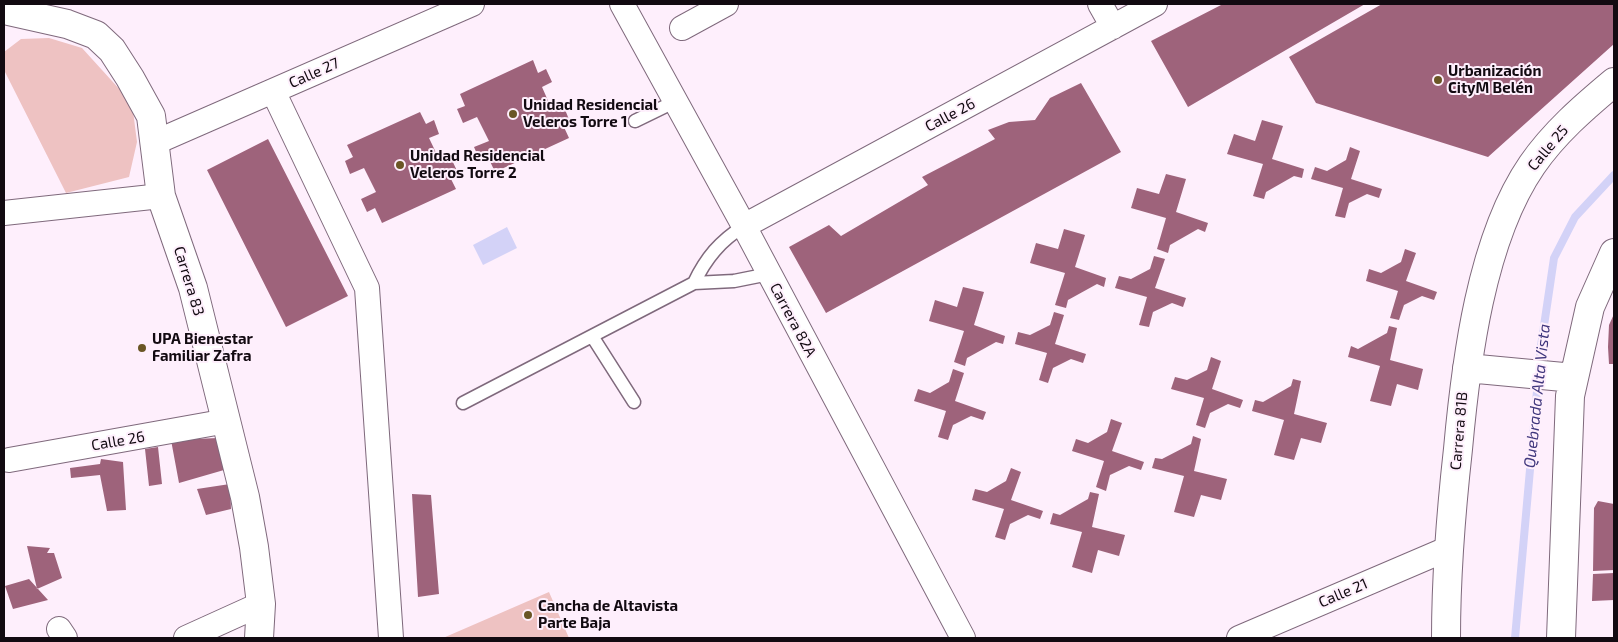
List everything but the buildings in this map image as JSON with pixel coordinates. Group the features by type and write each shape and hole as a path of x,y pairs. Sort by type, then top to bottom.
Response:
{"street":[{"name":"Calle 27","path":"156,142 472,4"},
{"name":"Carrera 82A","path":"622,4 744,226 963,638"},
{"path":"682,28 726,4"},
{"path":"1100,4 1113,27"},
{"name":"Calle 26","path":"744,226 1156,4"},
{"name":"Carrera 83","path":"6,9 67,24 96,36 112,50 151,116 156,142 161,196 194,288 251,530 260,604 259,638"},
{"name":"Calle 25","path":"1500,227 1531,166 1552,139 1614,82"},
{"path":"273,90 367,288 391,638"},
{"path":"4,213 161,196"},
{"name":"Carrera 81B","path":"1446,638 1447,549 1486,275 1500,227"},
{"path":"1561,638 1566,386 1590,307 1614,253"},
{"path":"1471,378 1566,386"},
{"name":"Calle 26","path":"10,460 227,422"},
{"name":"Calle 21","path":"1239,638 1447,549"},
{"path":"186,638 260,604"}],"lane":[{"path":"636,121 676,101"},
{"path":"694,283 704,261 716,248 744,226"},
{"path":"463,403 694,283 734,281 769,274"},
{"path":"592,336 634,402"}],"shaded area":[{"path":"49,38 82,48 132,103 137,142 129,177 66,193 4,70 4,52 21,39"},
{"name":"Cancha de Altavista Parte Baja","path":"549,592 569,638 443,638"}],"water":[{"path":"507,227 517,248 483,265 473,245"}],"waterway":[{"name":"Quebrada Alta Vista","path":"1515,638 1541,346 1554,258 1575,217 1614,175"}],"place":[{"name":"Urbanización CityM Belén","path":"1438,80"},
{"name":"Unidad Residencial Veleros Torre 1","path":"513,114"},
{"name":"Unidad Residencial Veleros Torre 2","path":"400,165"},
{"name":"UPA Bienestar Familiar Zafra","path":"142,348"},
{"name":"Cancha de Altavista Parte Baja","path":"528,615"}]}
